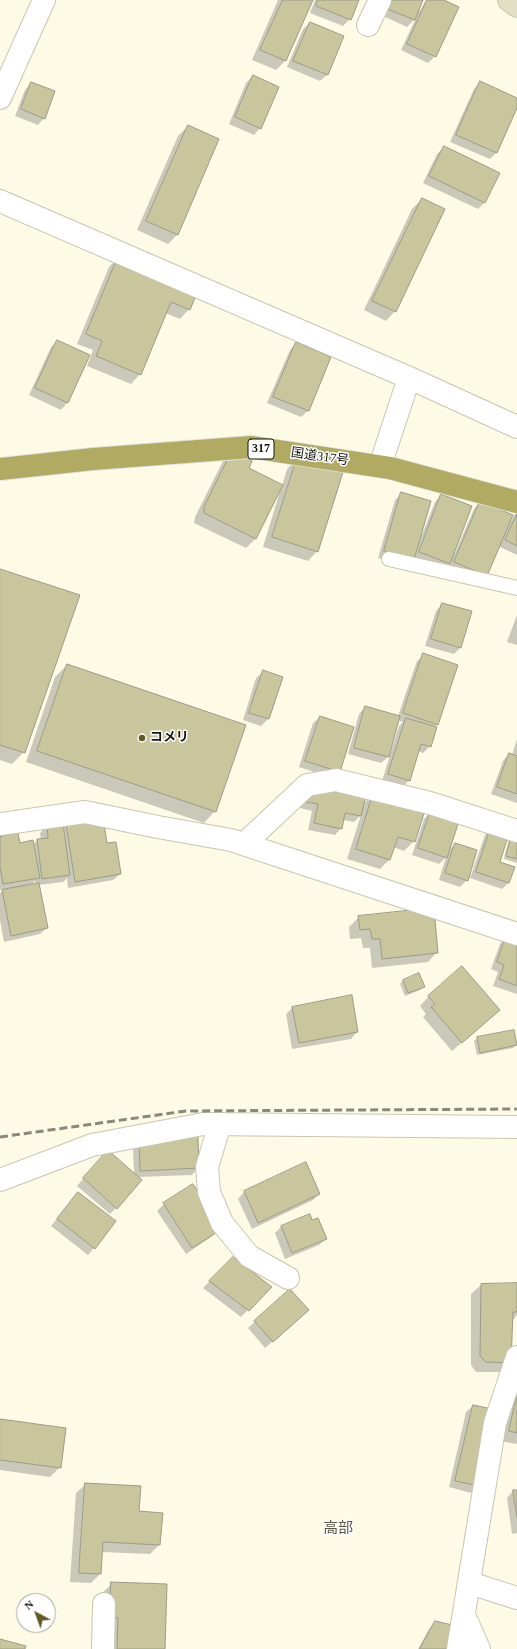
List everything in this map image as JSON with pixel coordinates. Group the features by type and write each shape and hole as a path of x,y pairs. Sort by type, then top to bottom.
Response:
{"highway":[{"name":"国道317号","path":"0,469 93,459 251,447 380,466 517,502"}],"main road":[{"path":"509,0 517,6"}],"street":[{"path":"0,98 44,0"},
{"path":"368,25 380,0"},
{"path":"0,201 409,378 517,427"},
{"path":"380,466 409,378"},
{"path":"244,844 307,785 336,780 430,803 517,831"},
{"path":"0,824 85,812 231,840 517,934"},
{"path":"0,1180 92,1145 203,1124 517,1128"},
{"path":"220,1124 207,1167 209,1192 222,1223 249,1256 288,1278"},
{"path":"458,1649 495,1423 512,1387 517,1357"},
{"path":"470,1583 517,1598"},
{"path":"103,1649 104,1604"},
{"path":"464,1615 479,1649"}],"lane":[{"path":"389,559 517,588"}],"building":[{"path":"283,0 313,0 286,61 260,50"},
{"path":"318,0 359,0 351,20 316,6"},
{"path":"390,0 423,0 415,20 387,9"},
{"path":"427,0 444,0 459,7 436,57 407,44"},
{"path":"310,22 344,36 328,75 293,61"},
{"path":"253,75 279,87 261,129 235,117"},
{"path":"480,81 517,98 517,108 497,153 456,135"},
{"path":"31,82 55,91 45,119 21,109"},
{"path":"188,125 219,139 178,235 146,221"},
{"path":"444,146 500,173 485,203 429,176"},
{"path":"422,198 445,209 396,312 372,301"},
{"path":"118,257 198,290 190,310 171,302 141,375 96,356 102,341 86,334"},
{"path":"57,340 90,355 68,403 35,388"},
{"path":"296,342 331,357 309,411 273,397"},
{"path":"232,451 252,461 249,468 283,485 256,539 204,513 204,507"},
{"path":"297,458 343,472 318,552 272,537"},
{"path":"401,492 431,501 414,560 384,551"},
{"path":"441,494 472,506 450,564 419,552"},
{"path":"480,501 513,515 487,576 454,562"},
{"path":"517,514 517,546 505,540"},
{"path":"0,569 80,595 25,753 0,745"},
{"path":"442,603 472,611 461,648 431,639"},
{"path":"423,653 458,665 438,725 403,713"},
{"name":"コメリ","path":"67,664 246,725 216,812 37,751"},
{"path":"263,670 283,677 269,719 249,713"},
{"path":"365,706 400,716 389,757 354,748"},
{"path":"320,716 354,727 340,772 305,761"},
{"path":"406,718 437,727 431,747 421,744 410,781 388,774"},
{"path":"509,753 517,756 517,794 497,787"},
{"path":"309,784 366,795 361,816 345,813 342,829 314,823 318,804 306,802"},
{"path":"374,791 426,807 415,842 398,837 390,860 356,849"},
{"path":"430,812 459,821 447,858 418,848"},
{"path":"103,818 107,843 116,842 121,874 75,882 66,824"},
{"path":"63,823 70,875 42,879 37,839 48,838 47,825"},
{"path":"491,827 509,833 500,862 515,867 509,883 476,872"},
{"path":"18,833 20,843 33,840 40,878 3,884 0,867 0,837"},
{"path":"512,835 517,836 517,859 506,856"},
{"path":"455,843 477,850 468,881 445,873"},
{"path":"39,883 48,928 11,936 2,890"},
{"path":"434,908 438,953 382,959 380,939 372,939 370,929 360,930 358,916"},
{"path":"506,936 517,940 517,986 499,979 504,965 497,962"},
{"path":"462,966 500,1010 462,1043 431,1007 435,1004 428,996"},
{"path":"419,973 425,987 408,993 403,980"},
{"path":"352,995 358,1032 299,1043 292,1007"},
{"path":"514,1030 517,1045 480,1053 477,1037"},
{"path":"198,1137 199,1168 140,1171 139,1139"},
{"path":"108,1150 142,1180 117,1209 83,1178"},
{"path":"306,1162 320,1194 258,1223 244,1191"},
{"path":"193,1184 222,1229 192,1248 163,1203"},
{"path":"78,1192 116,1221 95,1249 57,1219"},
{"path":"310,1214 312,1220 318,1218 327,1239 292,1253 281,1226"},
{"path":"233,1257 272,1287 249,1311 209,1281"},
{"path":"517,1283 517,1312 513,1312 511,1363 486,1362 480,1356 481,1284"},
{"path":"290,1289 309,1310 273,1342 254,1321"},
{"path":"517,1394 517,1433 509,1431"},
{"path":"473,1405 497,1410 479,1486 455,1481"},
{"path":"0,1419 66,1428 61,1468 0,1460"},
{"path":"85,1483 141,1486 139,1511 163,1513 160,1545 103,1542 101,1574 79,1573"},
{"path":"513,1490 517,1490 517,1517"},
{"path":"111,1582 167,1584 165,1649 117,1649 118,1618 110,1618"},
{"path":"435,1621 457,1626 452,1649 420,1649"},
{"path":"0,1639 26,1646 25,1649 0,1649"}],"railway":[{"path":"0,1137 186,1111 517,1109"}],"place":[{"name":"コメリ","path":"142,738"}],"district":[{"name":"高部","path":"338,1529"}]}
